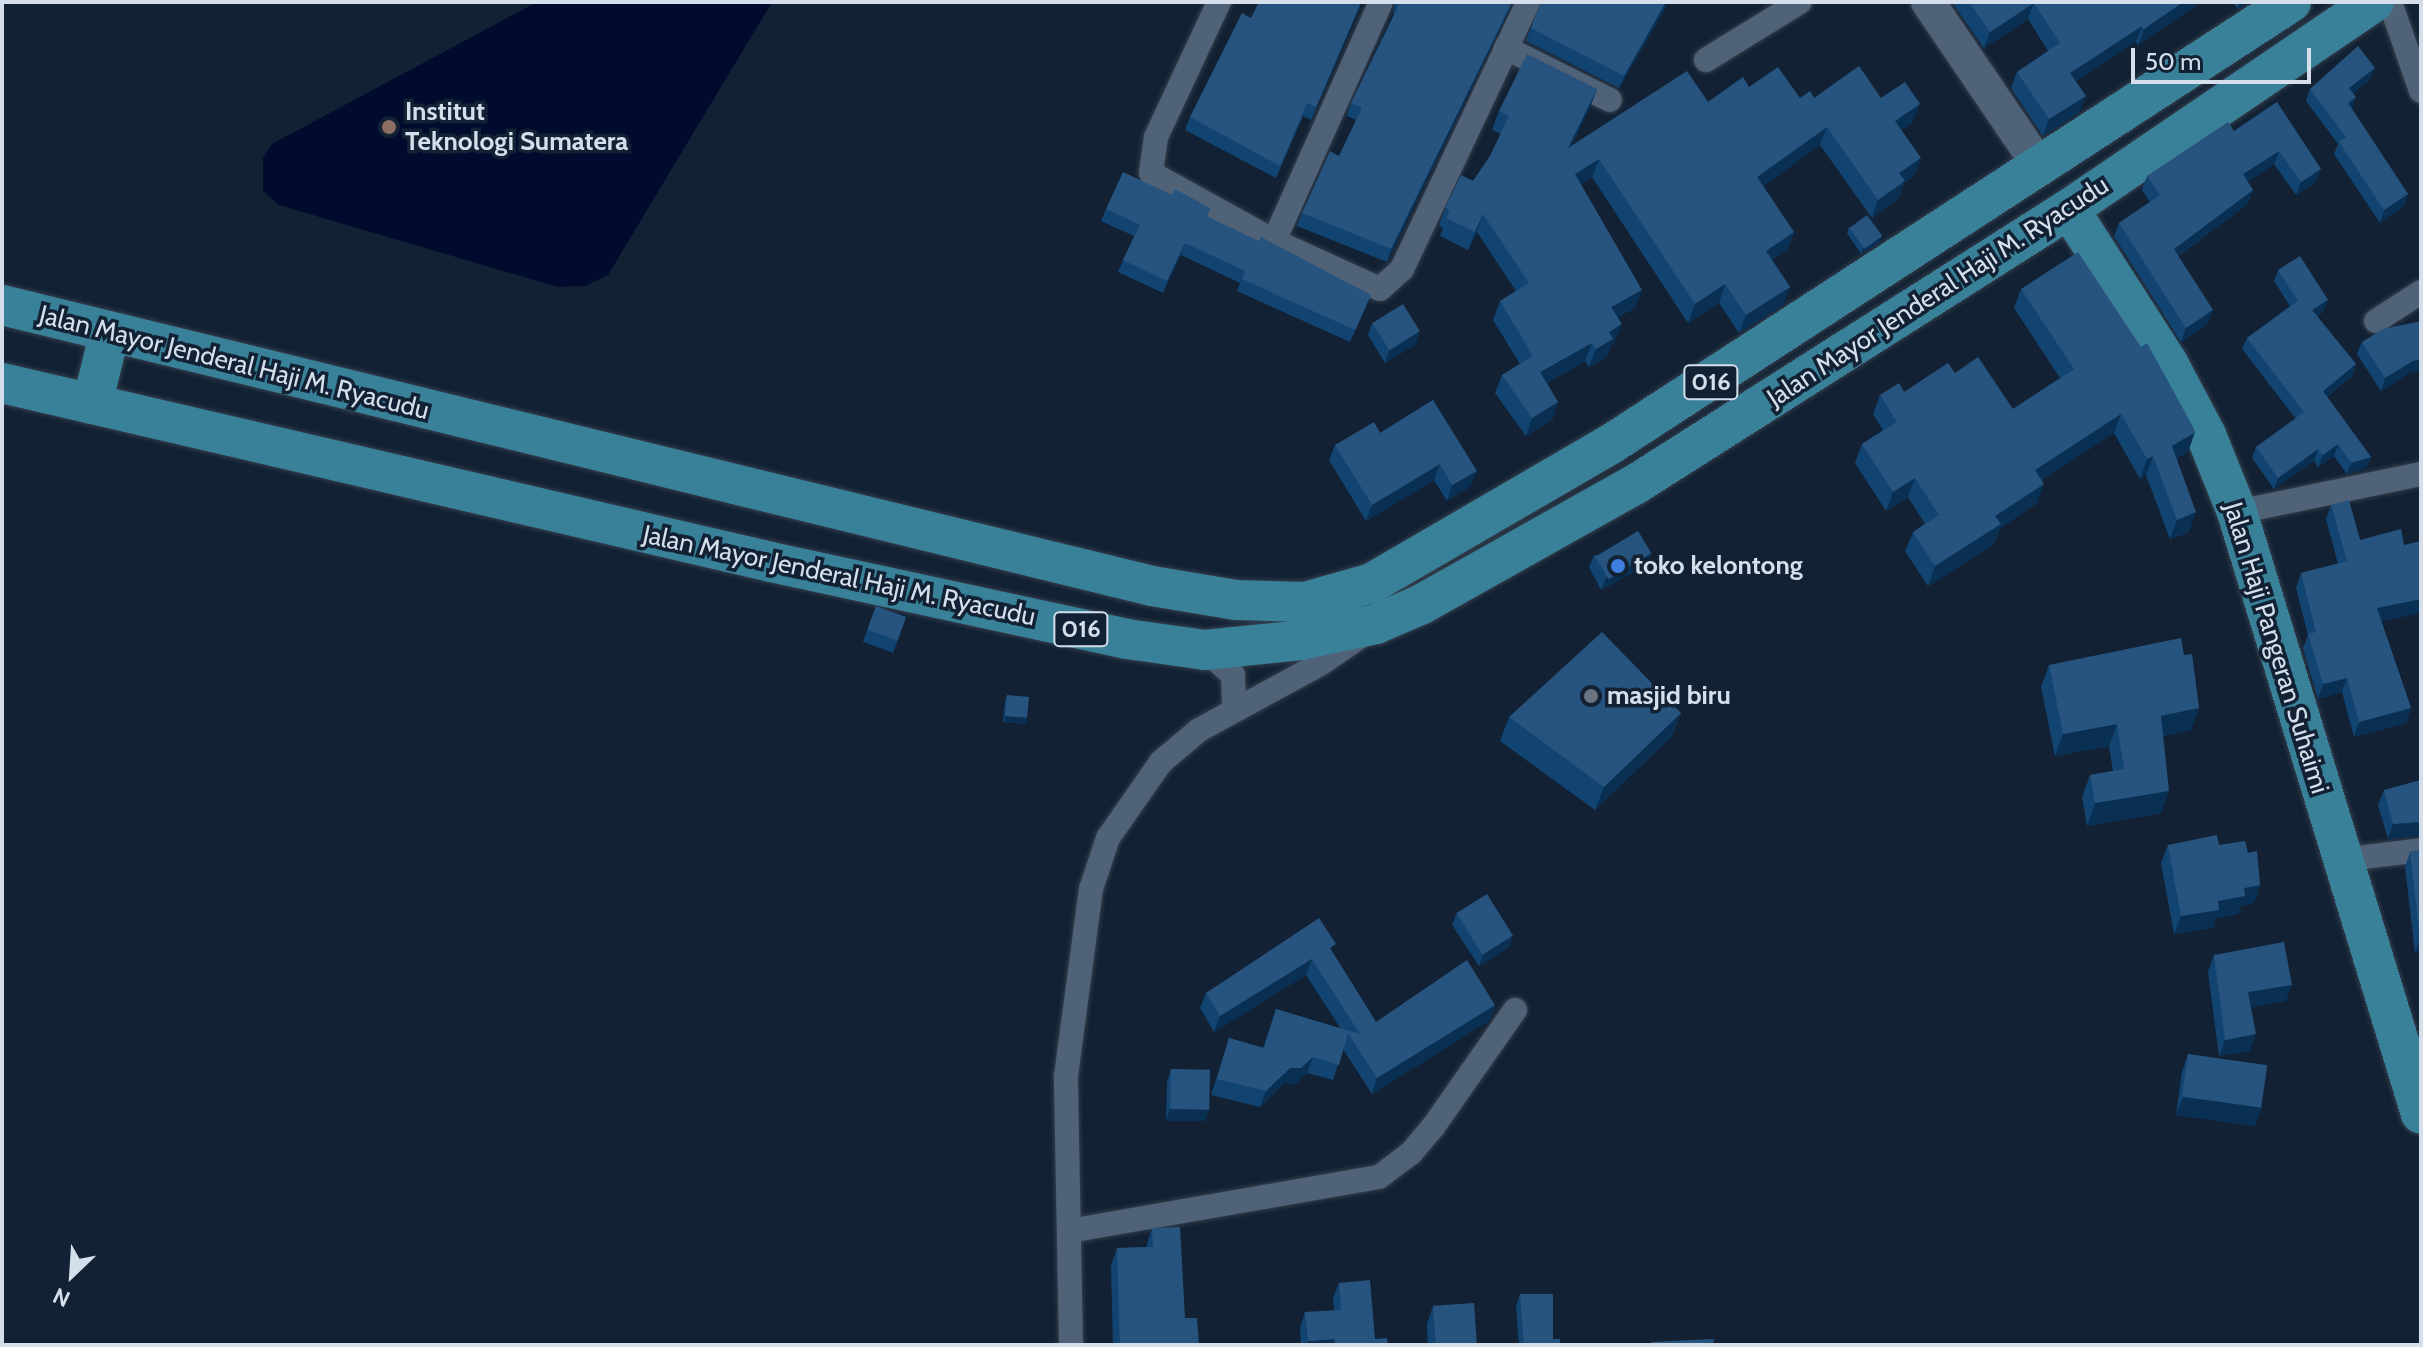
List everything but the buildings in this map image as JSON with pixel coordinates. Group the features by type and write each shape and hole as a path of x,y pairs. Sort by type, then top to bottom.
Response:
{"main road":[{"name":"Jalan Mayor Jenderal Haji M. Ryacudu","path":"2,305 670,472 1152,586 1236,600 1305,602 1372,583 1611,444 2041,168 2291,2"},
{"name":"Jalan Mayor Jenderal Haji M. Ryacudu","path":"2,383 771,562 1127,639 1205,650 1376,624 1636,484 2069,209 2374,2"},
{"name":"Jalan Haji Pangeran Suhaimi","path":"2069,209 2169,365 2206,435 2237,512 2340,860 2419,1104"},
{"path":"92,404 110,332"},
{"path":"1611,444 1636,484"}],"street":[{"path":"1219,2 1156,137 1151,173 1165,186 1274,241 1380,289 1393,283 1528,2"},
{"path":"1274,241 1381,2"},
{"path":"1706,60 1800,2"},
{"path":"1928,2 2041,168"},
{"path":"2390,2 2421,91"},
{"path":"1506,48 1610,100"},
{"path":"2376,321 2421,292"},
{"path":"2237,512 2421,474"},
{"path":"1071,1345 1066,1076 1091,889 1108,838 1152,773 1199,730 1234,708 1320,664 1376,624"},
{"path":"1205,650 1233,675 1234,708"},
{"path":"2340,860 2421,850"},
{"path":"1069,1231 1379,1177 1411,1153 1433,1127 1515,1010"}],"water":[{"path":"537,2 772,2 608,275 585,286 558,287 279,205 263,191 263,158 272,144"}],"place":[{"name":"Institut Teknologi Sumatera","path":"389,127"},
{"name":"toko kelontong","path":"1618,566"},
{"name":"masjid biru","path":"1591,696"}]}
